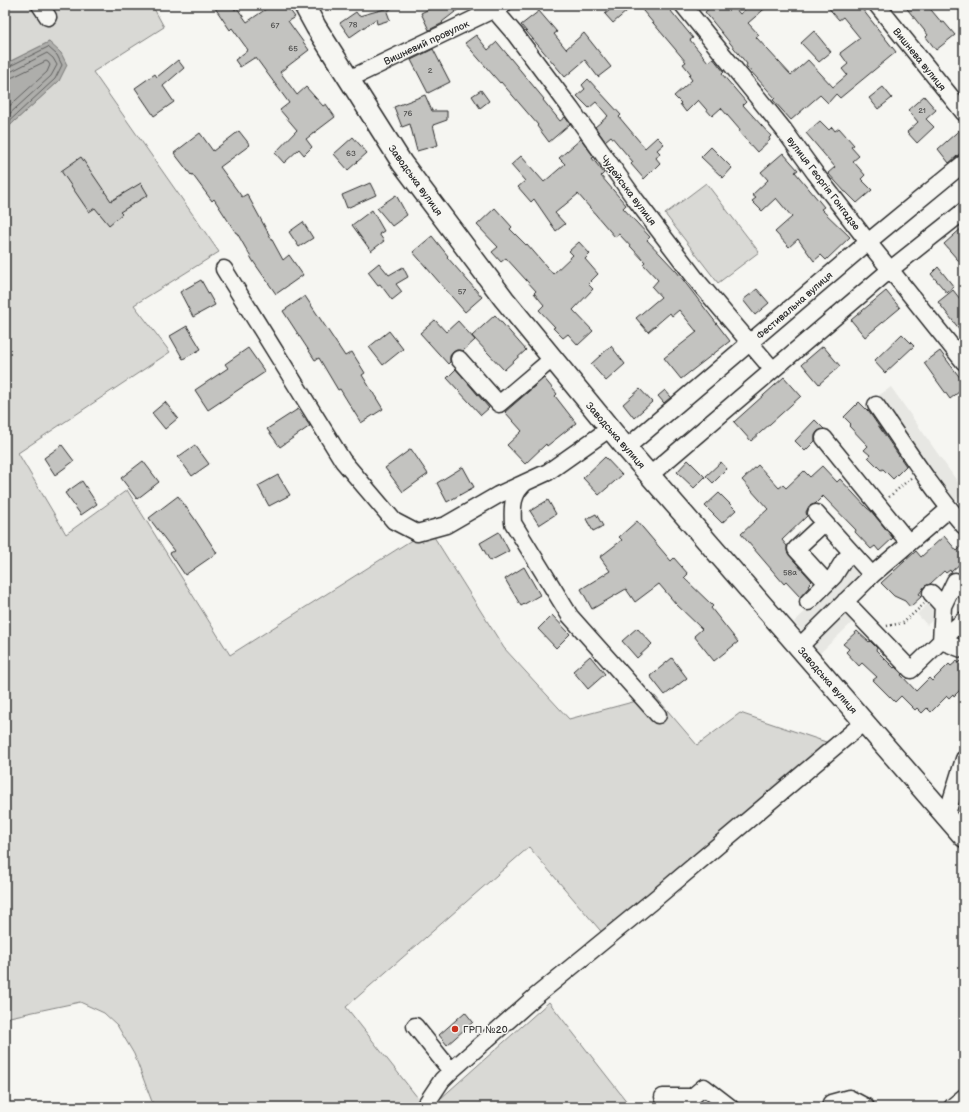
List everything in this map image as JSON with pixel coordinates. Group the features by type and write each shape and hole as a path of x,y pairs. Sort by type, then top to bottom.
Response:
{"main road":[{"name":"Заводська вулиця","path":"304,5 402,164 504,299 609,429 964,838"}],"street":[{"name":"вулиця Георгія Гонгадзе","path":"683,5 784,130 868,242 964,362"},
{"name":"Вишнева вулиця","path":"877,5 961,103"},
{"name":"Вишневий провулок","path":"349,79 496,7"},
{"name":"Чудейська вулиця","path":"496,7 571,109 625,186 676,253 699,283 774,370"},
{"name":"Фестивальна вулиця","path":"626,448 868,242 964,163"},
{"path":"650,475 890,269 964,210"},
{"path":"224,269 343,461 394,521 417,532 446,525 498,495 548,472 609,429"},
{"path":"459,359 499,404 552,359"},
{"path":"876,405 922,469 933,489 964,526"},
{"path":"824,438 909,543"},
{"path":"530,479 517,493 512,507 513,523 570,616 658,715"},
{"path":"798,647 872,575 949,509"},
{"path":"827,583 796,549 820,518 872,575"},
{"path":"808,602 834,576 844,560 852,553"},
{"path":"941,641 936,598 955,581 964,590"},
{"path":"845,601 911,670 964,620"},
{"path":"941,641 964,650"},
{"path":"424,1107 442,1080 451,1071 536,996 656,898 864,722"},
{"path":"946,817 961,777 964,759"},
{"path":"415,1026 451,1071"},
{"path":"663,1097 689,1102 704,1087 730,1107"},
{"path":"952,1107 964,1097"},
{"path":"831,1103 849,1098 866,1107"}],"path":[{"path":"879,505 922,469"},
{"path":"870,628 902,623 936,598"}],"shaded area":[{"path":"5,5 152,5 164,27 93,72 219,252 134,305 170,352 18,453 66,534 127,490 230,655 429,529 504,648 569,719 655,696 697,745 740,713 835,745 611,943 529,847 346,1007 425,1107 154,1107 134,1054 117,1025 104,1013 80,1002 5,1018 5,130 59,81 49,42 5,64"},
{"path":"706,183 759,252 718,283 665,214"},
{"path":"891,387 964,491 964,494 953,502 878,396"},
{"path":"848,563 864,579 805,634 794,622 846,573"},
{"path":"929,603 939,615 927,625 917,614"},
{"path":"846,607 857,618 818,655 808,645"},
{"path":"549,1002 631,1107 431,1107"}],"water":[{"path":"49,42 61,53 67,65 59,81 5,130 5,64"}],"building":[{"path":"213,5 231,5 235,10 237,8 247,22 272,5 286,5 295,17 288,21 309,50 280,72 297,95 306,87 323,106 326,104 335,117 306,139 312,147 304,155 299,149 284,163 275,153 297,130 280,110 289,103 256,58 240,67 235,60 248,50 232,28 230,30"},
{"path":"437,5 464,5 442,22 443,23 429,30 421,13"},
{"path":"616,5 634,5 613,23 605,14"},
{"path":"638,5 666,5 693,38 690,40 708,62 713,58 724,72 722,74 746,102 743,105 771,136 769,138 770,140 757,152 739,132 740,130 721,108 712,116 698,100 686,112 680,104 681,103 674,96 692,80 689,76 691,74 683,64 686,62"},
{"path":"713,5 732,5 740,14 750,5 769,5 748,23 759,35 756,37 791,75 808,60 833,87 847,75 842,69 848,64 840,53 860,38 843,17 839,20 826,5 859,5 896,52 840,98 836,94 828,103 820,95 791,120 773,100 775,98 746,66 747,64 705,12"},
{"path":"904,5 927,5 942,23 944,22 955,35 936,50 926,37 928,35"},
{"path":"392,7 387,12 390,20 377,24 376,19 350,37 340,23 356,12 359,16"},
{"path":"539,11 557,32 554,34 566,49 584,33 611,67 598,77 585,60 565,77 521,25"},
{"path":"814,31 831,52 819,62 801,43"},
{"path":"476,35 488,50 497,42 544,99 543,100 560,121 565,117 570,124 549,142 537,126 538,125 465,43"},
{"path":"433,49 450,82 428,93 411,60"},
{"path":"178,60 184,68 163,86 174,102 154,116 135,88 155,74 157,77"},
{"path":"588,79 621,115 619,117 645,148 657,137 664,144 657,150 660,153 656,158 660,163 644,179 631,164 633,162 611,136 605,141 595,127 608,116 596,102 589,108 577,96 585,89 582,85"},
{"path":"883,87 892,98 878,109 869,98"},
{"path":"481,90 489,101 480,108 472,96"},
{"path":"425,95 432,111 447,111 447,120 433,125 438,145 417,151 410,124 402,127 394,107"},
{"path":"924,96 936,110 926,119 934,127 917,143 907,132 918,122 908,110"},
{"path":"820,121 829,130 832,127 835,131 839,128 854,145 851,147 859,156 853,161 865,175 861,179 872,190 857,203 828,173 835,167 806,133"},
{"path":"964,126 964,150 949,163 938,149"},
{"path":"239,131 250,145 220,167 242,197 247,194 283,260 289,255 303,275 276,294 253,261 237,233 214,199 212,201 174,153 200,133 213,151"},
{"path":"353,137 367,153 348,170 334,154"},
{"path":"581,139 594,157 592,158 604,173 601,176 626,205 623,208 650,237 647,240 677,272 730,341 681,379 664,358 697,332 679,310 672,316 670,313 648,332 636,318 661,297 652,287 658,280 643,264 645,262 619,234 615,237 578,194 555,213 565,224 556,231 534,199 531,202 518,187 525,181 511,165 521,156 544,182 565,164 559,158"},
{"path":"711,147 732,168 723,178 701,157"},
{"path":"783,153 798,170 795,172 824,207 821,209 850,237 826,260 821,255 814,261 798,239 789,247 775,232 792,217 776,198 762,211 752,201 756,198 752,195 768,180 761,172"},
{"path":"81,157 111,201 141,183 148,195 120,212 122,214 109,225 95,208 89,212 61,171"},
{"path":"370,183 376,195 347,208 342,195"},
{"path":"396,195 407,215 392,226 377,208"},
{"path":"495,208 512,227 510,229 526,245 527,244 553,274 573,255 569,251 579,242 590,254 585,259 598,274 588,284 593,289 573,310 593,331 578,345 568,334 563,338 553,328 555,327 539,310 544,305 534,293 536,291 506,258 501,262 492,252 498,247 477,225"},
{"path":"372,210 384,231 379,234 384,241 371,251 352,225"},
{"path":"303,222 313,238 299,247 289,232"},
{"path":"964,226 964,267 944,244"},
{"path":"432,236 448,256 447,257 482,297 465,312 413,252"},
{"path":"379,263 389,275 403,267 408,277 396,284 402,292 392,300 380,284 378,285 368,272"},
{"path":"938,267 954,287 947,293 931,274"},
{"path":"201,280 215,305 193,317 180,292"},
{"path":"757,289 769,303 755,315 743,300"},
{"path":"953,290 964,304 964,335 938,302"},
{"path":"886,291 900,308 865,337 851,320"},
{"path":"305,296 345,356 352,352 365,373 362,375 383,409 361,423 340,389 338,390 319,358 315,360 283,311"},
{"path":"495,315 526,350 504,370 472,336"},
{"path":"435,320 446,332 458,321 475,340 463,351 457,350 453,352 450,356 450,362 448,364 420,333"},
{"path":"187,326 201,349 183,359 170,336"},
{"path":"389,331 403,349 383,365 369,347"},
{"path":"902,334 914,346 885,373 874,361"},
{"path":"611,346 625,364 606,381 591,364"},
{"path":"823,346 840,366 819,384 802,364"},
{"path":"248,348 265,372 208,410 195,390 228,368 225,364"},
{"path":"940,351 964,383 964,388 950,399 924,363"},
{"path":"456,369 489,408 481,415 447,378"},
{"path":"784,377 801,396 751,441 734,422"},
{"path":"544,378 557,394 555,396 576,423 547,446 546,444 525,464 507,445 522,431 505,412"},
{"path":"640,389 652,402 634,418 623,404"},
{"path":"665,390 671,397 664,403 658,396"},
{"path":"165,402 178,418 165,429 152,413"},
{"path":"859,402 869,412 906,466 893,479 868,457 870,455 864,450 868,446 849,426 851,424 844,417"},
{"path":"298,409 310,426 280,447 267,429"},
{"path":"815,420 824,429 818,431 815,435 815,441 805,451 795,441"},
{"path":"62,445 74,461 55,475 44,458"},
{"path":"195,445 209,464 192,476 178,457"},
{"path":"411,449 428,474 403,492 385,468"},
{"path":"605,457 622,475 599,495 583,478"},
{"path":"688,460 705,477 694,488 677,472"},
{"path":"143,461 159,482 137,499 121,478"},
{"path":"721,462 727,469 713,483 706,476"},
{"path":"758,465 779,488 783,485 786,488 804,471 810,477 822,466 837,482 840,479 871,511 893,538 879,551 875,546 871,549 855,532 856,530 823,496 815,504 809,506 806,512 807,516 782,540 787,546 789,555 812,581 800,597 786,582 784,584 741,534 768,509 742,480"},
{"path":"463,467 474,487 447,502 437,483"},
{"path":"278,475 290,495 269,506 258,486"},
{"path":"82,481 97,504 81,515 65,493"},
{"path":"719,493 736,510 722,523 705,506"},
{"path":"178,496 217,553 185,575 170,553 174,551 149,518"},
{"path":"548,500 556,514 539,525 530,511"},
{"path":"596,514 603,526 593,531 586,519"},
{"path":"637,521 671,561 674,558 688,574 684,578 713,606 711,608 738,642 714,661 694,636 702,629 676,604 659,584 635,602 626,589 592,609 581,589 610,571 600,557 622,540 619,537"},
{"path":"499,532 509,551 490,561 480,543"},
{"path":"944,536 957,551 964,544 964,560 951,572 950,570 946,573 944,571 930,584 925,586 919,594 922,596 910,607 905,601 894,596 881,583 916,551 921,557"},
{"path":"524,567 540,595 521,606 505,579"},
{"path":"552,615 570,634 556,648 538,629"},
{"path":"637,628 652,644 637,658 622,641"},
{"path":"857,631 877,648 876,650 902,674 901,675 916,691 929,678 932,681 949,664 951,666 957,661 959,663 963,659 964,686 954,696 953,694 949,698 947,696 931,712 927,708 922,713 917,708 915,710 901,696 895,702 873,680 877,677 862,663 859,666 846,652 849,649 843,644"},
{"path":"590,656 605,674 588,689 573,671"},
{"path":"672,658 687,678 665,695 650,676"},
{"name":"ГРП №20","path":"465,1012 473,1022 447,1045 439,1035"}],"place":[{"name":"ГРП №20","path":"455,1029"}]}
